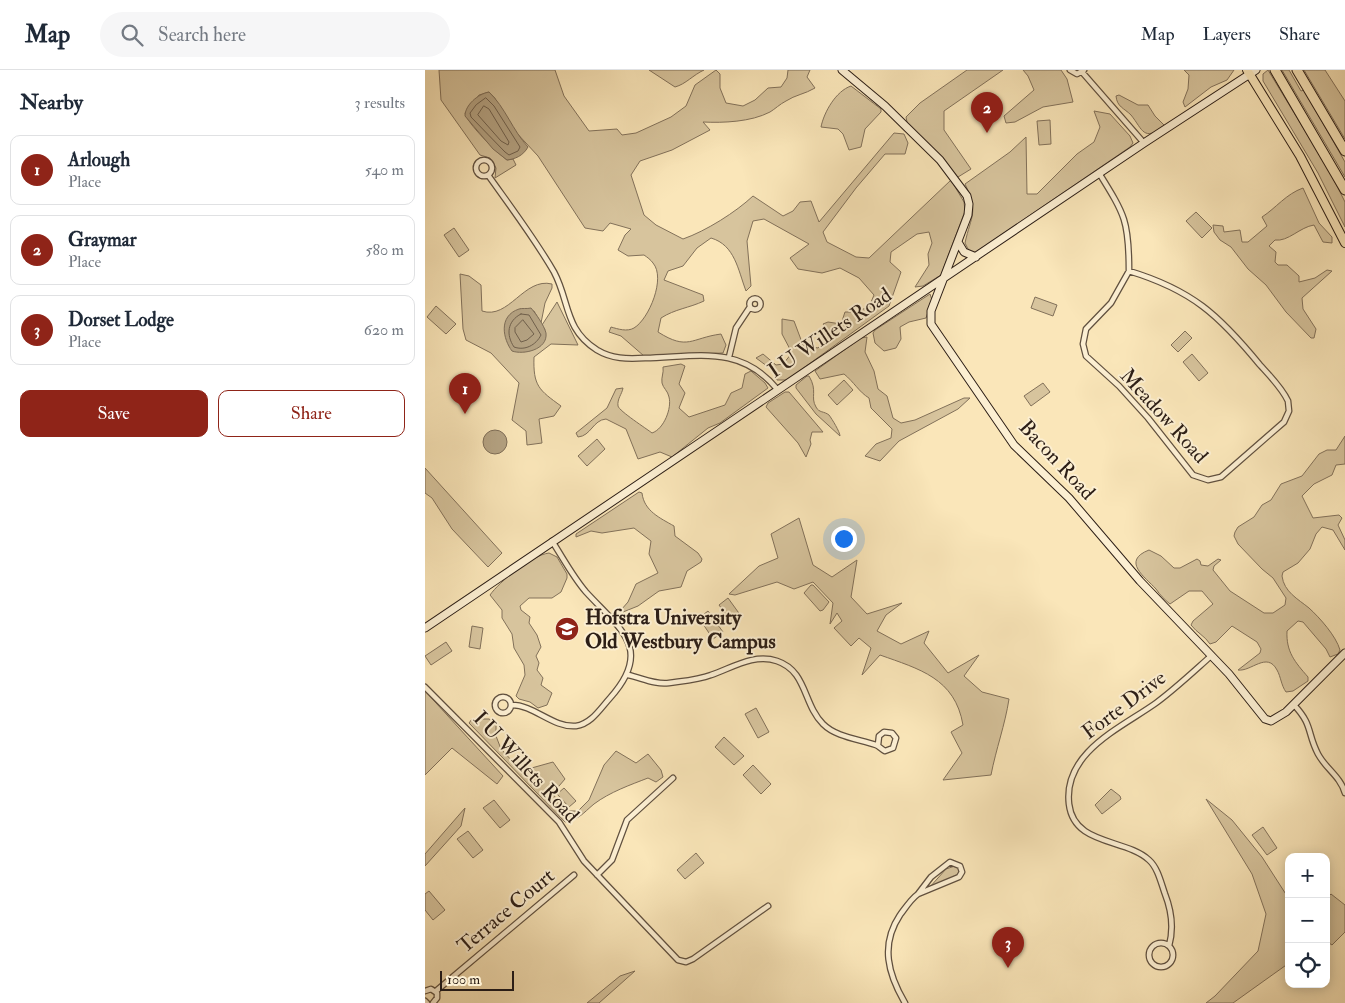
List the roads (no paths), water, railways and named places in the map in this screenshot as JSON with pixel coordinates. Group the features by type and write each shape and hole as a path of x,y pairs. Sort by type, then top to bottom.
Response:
{"highway":[{"path":"1275,70 1345,190"},
{"path":"1297,70 1345,151"}],"main road":[{"path":"1251,71 1300,156 1345,243"}],"street":[{"name":"Bacon Road","path":"842,70 905,124 959,183 969,204 968,215 931,312 931,324 1014,445 1069,498 1140,581 1229,674 1265,719 1271,721 1277,719 1345,652"},
{"path":"1070,70 1074,74 1083,71 1144,143"},
{"name":"I U Willets Road","path":"425,628 1251,71"},
{"name":"Meadow Road","path":"1099,174 1125,219 1129,238 1129,271 1111,303 1086,329 1083,344 1086,356 1119,386 1148,418 1186,469 1199,479 1221,477 1284,422 1289,411 1288,401 1249,350 1208,309 1168,284 1129,271"},
{"path":"487,175 554,272 569,319 589,344 605,354 623,359 729,357 739,360 764,374 777,390"},
{"path":"958,242 964,252 976,257"},
{"path":"729,357 736,328 750,307"},
{"path":"512,705 525,706 564,725 580,725 591,719 629,674 630,653 624,632 585,590 552,542"},
{"name":"Forte Drive","path":"1169,946 1163,943 1153,947 1150,957 1153,963 1159,966 1170,963 1173,952 1169,946 1172,934 1168,901 1153,864 1144,856 1083,831 1071,814 1069,793 1079,762 1094,745 1156,703 1211,656"},
{"path":"629,674 654,682 669,683 710,676 752,660 775,660 787,666 797,675 815,714 824,725 839,734 878,745 882,750 891,750 895,746 896,738 893,733 884,732 879,736 878,745"},
{"name":"I U Willets Road","path":"425,687 559,822 577,852 675,957 683,962 698,956 768,906"},
{"path":"1294,704 1309,725 1317,752 1338,776 1345,793"},
{"path":"597,875 613,860 627,820 673,778"},
{"path":"905,1003 893,980 887,952 889,936 896,921 931,876 944,864 953,861 960,866 961,875 954,881 918,894"},
{"name":"Terrace Court","path":"435,991 574,875"},
{"path":"425,991 429,989 435,991 437,998 433,1003"}],"water":[{"path":"489,92 528,147 524,153 516,158 507,160 493,149 465,116 467,108 473,101"},
{"path":"531,308 544,327 546,339 543,344 534,350 528,352 512,351 506,340 505,322 512,312"},
{"path":"495,430 503,434 507,442 503,450 495,454 487,450 483,442 487,434"}],"place":[{"name":"Graymar","path":"987,133"},
{"name":"Arlough","path":"465,414"},
{"name":"Hofstra University Old Westbury Campus","path":"567,629"},
{"name":"Dorset Lodge","path":"1008,968"}]}
